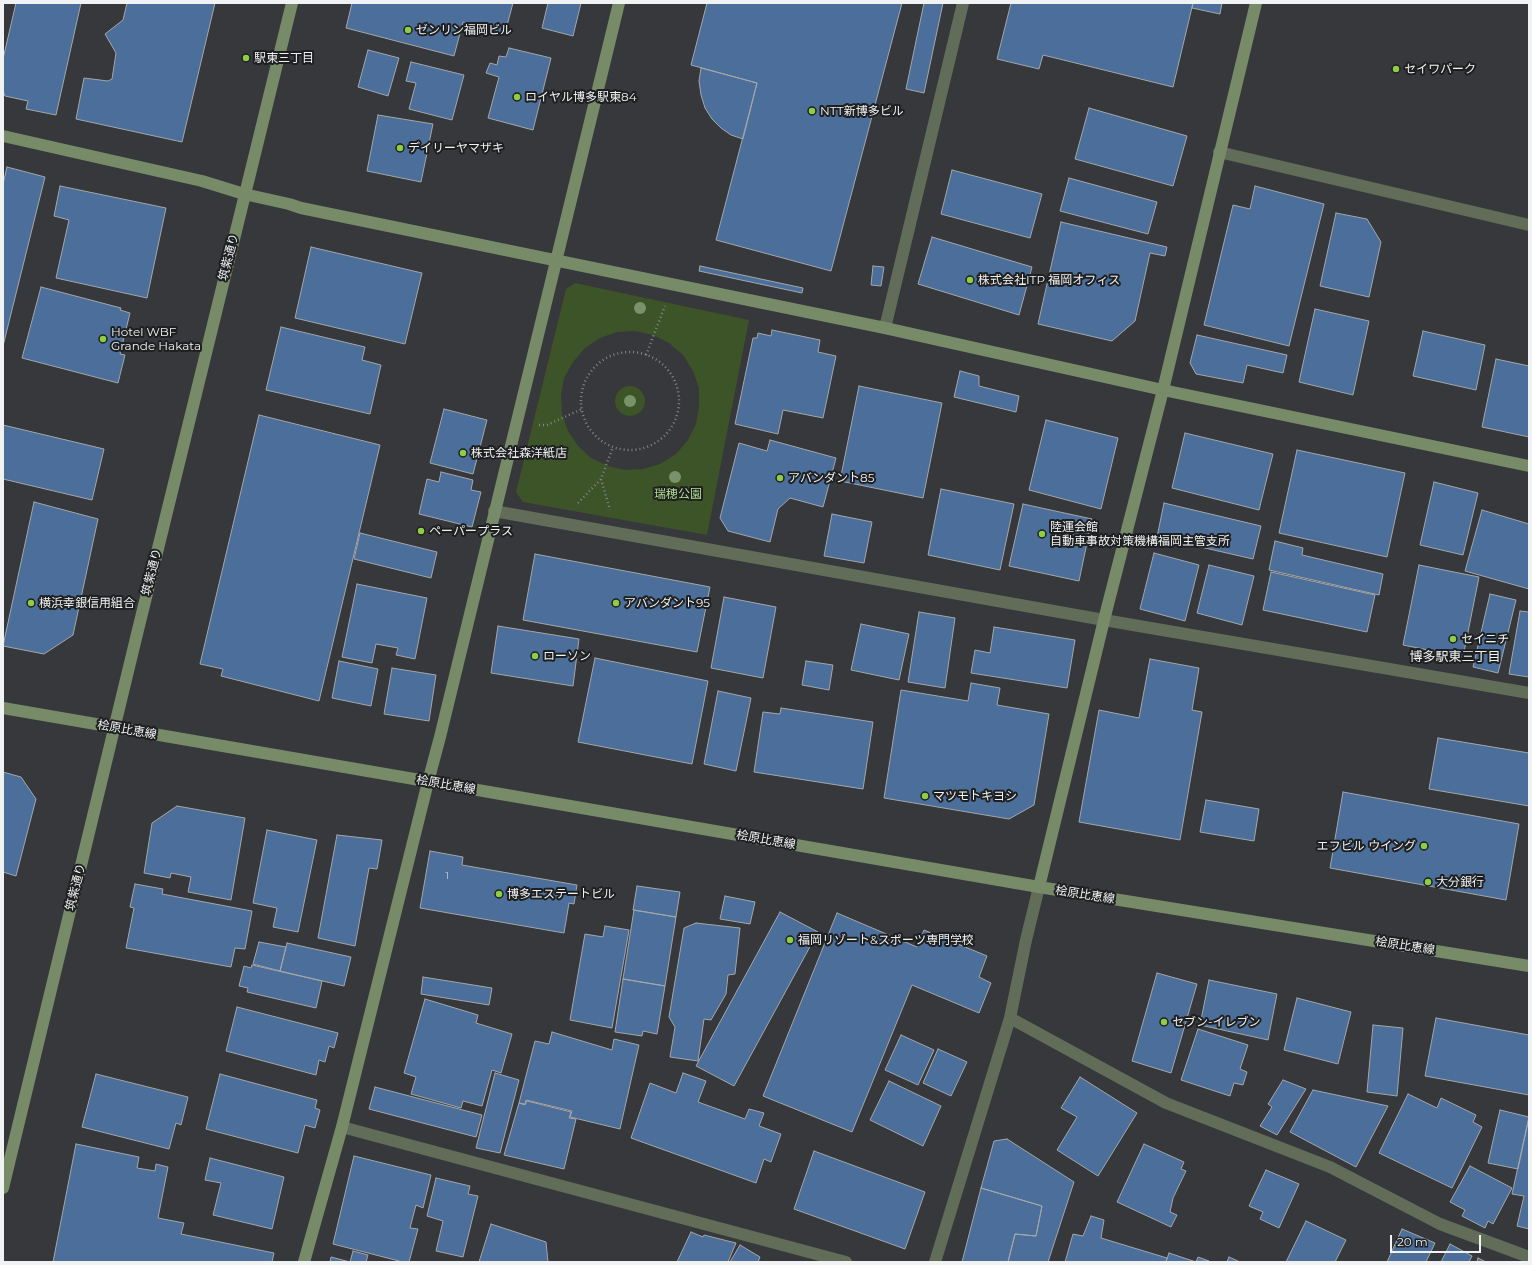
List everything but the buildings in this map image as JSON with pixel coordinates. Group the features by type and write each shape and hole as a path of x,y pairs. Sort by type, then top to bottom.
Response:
{"street":[{"name":"筑紫通り","path":"3,1188 244,194 292,3"},
{"path":"304,1262 342,1127 440,736 494,511 557,260 618,3"},
{"path":"886,328 963,3"},
{"path":"935,1262 1010,1018 1026,940 1104,620 1163,390 1256,3"},
{"path":"3,136 202,181 244,194 301,208 886,328 1163,390 1529,466"},
{"path":"1219,152 1529,226"},
{"path":"494,511 1104,620 1529,693"},
{"name":"桧原比恵線","path":"3,708 1039,887 1529,966"},
{"path":"1010,1018 1166,1103 1330,1167 1440,1224 1529,1257"},
{"path":"342,1127 846,1262"}],"path":[{"path":"646,354 673,284"},
{"path":"634,352 646,354 658,360 667,369 674,380 678,392 679,404 677,417 670,429 662,438 652,445 639,449 627,450 613,447 593,432 586,422 582,409 581,397 584,384 590,373 598,364 609,356 634,352"},
{"path":"516,424 547,425 582,409"},
{"path":"558,523 601,479 613,447"},
{"path":"601,479 618,534"}],"green space":[{"name":"瑞穂公園","path":"575,283 749,320 707,535 523,502 516,492 566,289","holes":["635,331 653,335 669,343 683,355 693,371 699,388 699,406 696,424 688,440 676,454 660,464 643,469 625,470 608,466 591,458 578,446 568,431 562,414 561,396 564,378 573,362 585,348 600,338 617,332"]},
{"path":"630,386 636,387 644,395 644,407 636,415 630,416 624,415 616,407 615,401 616,395 624,387"}],"place":[{"name":"ゼンリン福岡ビル","path":"408,30"},
{"name":"駅東三丁目","path":"246,58"},
{"name":"セイワパーク","path":"1396,69"},
{"name":"ロイヤル博多駅東84","path":"517,97"},
{"name":"NTT新博多ビル","path":"812,111"},
{"name":"デイリーヤマザキ","path":"400,148"},
{"name":"株式会社ITP 福岡オフィス","path":"970,280"},
{"name":"Hotel WBF Grande Hakata","path":"103,339"},
{"name":"株式会社森洋紙店","path":"463,453"},
{"name":"アバンダント85","path":"780,478"},
{"name":"ペーパープラス","path":"421,531"},
{"name":"陸運会館 自動車事故対策機構福岡主管支所","path":"1042,534"},
{"name":"横浜幸銀信用組合","path":"31,603"},
{"name":"アバンダント95","path":"616,603"},
{"name":"セイニチ","path":"1453,639"},
{"name":"ローソン","path":"535,656"},
{"name":"マツモトキヨシ","path":"925,796"},
{"name":"エフビル ウイング","path":"1424,846"},
{"name":"大分銀行","path":"1428,882"},
{"name":"博多エステートビル","path":"499,894"},
{"name":"福岡リゾート&スポーツ専門学校","path":"790,940"},
{"name":"セブン-イレブン","path":"1164,1022"}],"district":[{"name":"博多駅東三丁目","path":"1455,657"}]}
